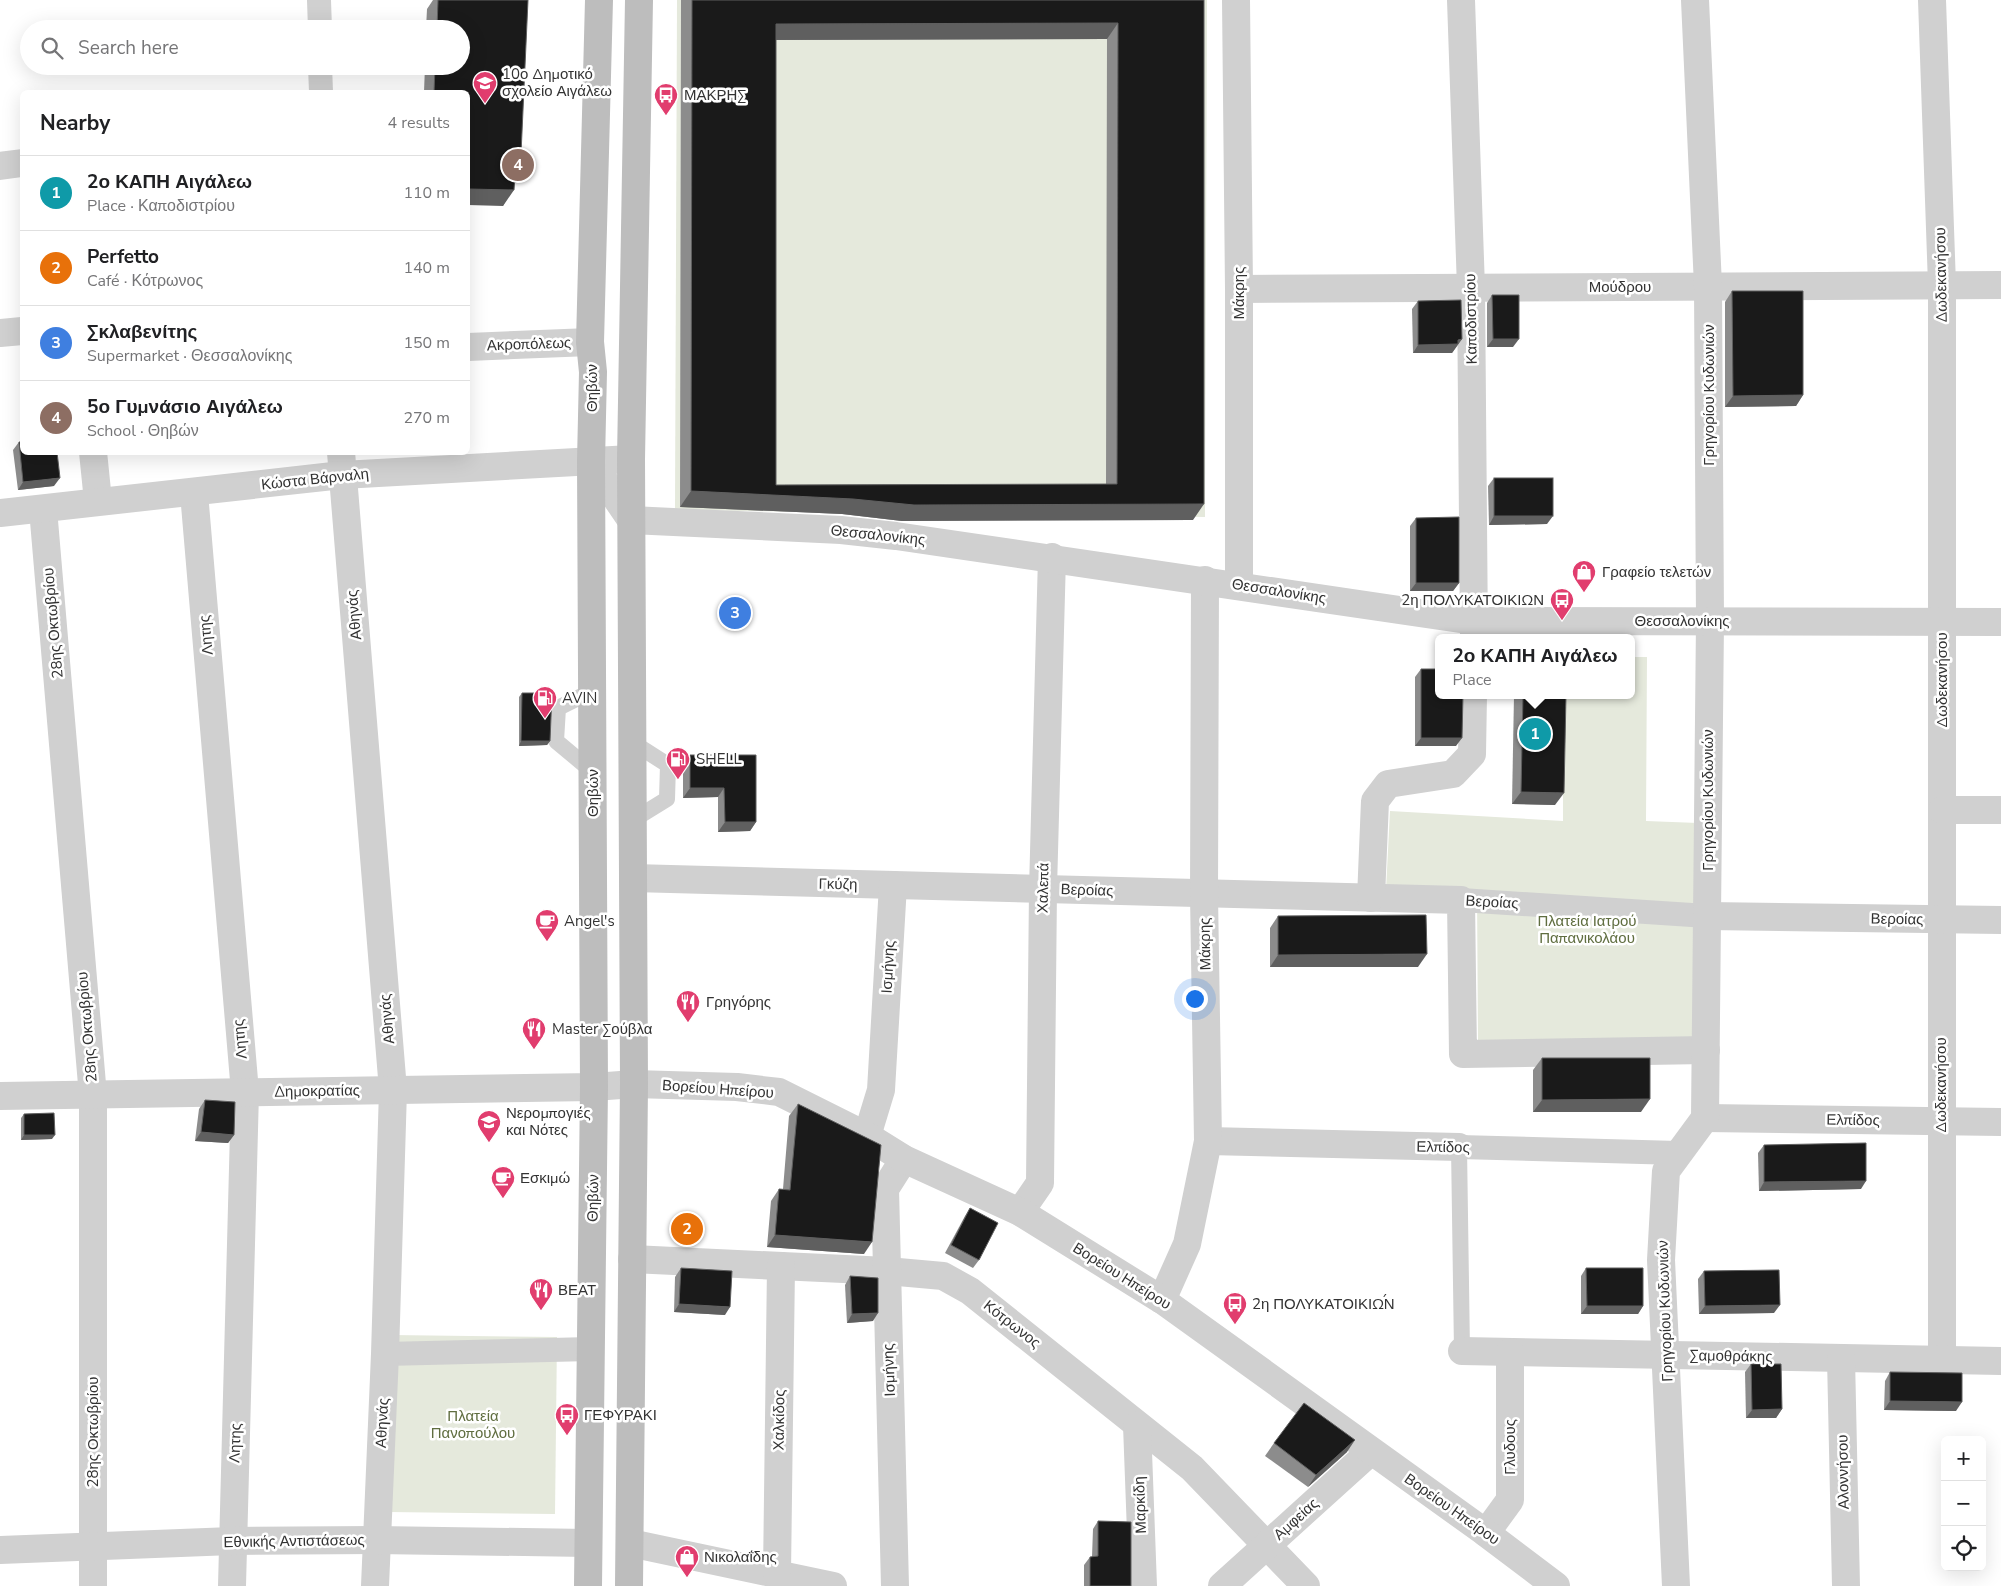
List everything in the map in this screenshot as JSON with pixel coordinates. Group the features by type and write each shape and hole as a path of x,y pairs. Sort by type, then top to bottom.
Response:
{"main road":[{"name":"Θηβών","path":"588,1586 594,1087 591,461 593,372 590,342 599,0"},
{"path":"629,1586 634,1084 631,459 639,0"}],"street":[{"path":"319,0 320,20"},
{"name":"Μάκρης","path":"1236,0 1239,289 1239,585"},
{"name":"Καποδιστρίου","path":"1460,0 1471,288 1474,629"},
{"name":"Γρηγορίου Κυδωνιών","path":"1676,1586 1661,1260 1666,1172 1705,1118 1706,1050 1710,621 1708,286 1695,0"},
{"name":"Δωδεκανήσου","path":"1932,0 1942,285 1942,1360"},
{"path":"320,75 321,90"},
{"path":"0,166 20,163"},
{"name":"Μούδρου","path":"1239,289 2001,285"},
{"path":"0,333 20,331"},
{"name":"Ακροπόλεως","path":"470,347 590,342"},
{"path":"93,455 98,501"},
{"name":"Κώστα Βάρναλη","path":"0,513 98,501 194,493 342,464 631,459"},
{"path":"591,461 631,520"},
{"name":"Αθηνάς","path":"342,464 393,1090 385,1354 375,1586"},
{"name":"Λητης","path":"194,493 245,1092 232,1586"},
{"name":"28ης Οκτωβρίου","path":"43,509 93,1096 93,1586"},
{"name":"Θεσσαλονίκης","path":"631,520 841,530 1239,585 1474,629 1710,621 2001,622"},
{"name":"Χαλεπά","path":"1020,1212 1040,1183 1043,889 1052,558"},
{"name":"Μάκρης","path":"1162,1300 1186,1244 1208,1141 1204,895 1205,580"},
{"path":"1371,898 1375,801 1388,784 1453,774 1472,754 1473,699"},
{"path":"1942,810 2001,810"},
{"name":"Γκύζη","path":"633,878 1043,889"},
{"name":"Ισμήνης","path":"867,1136 882,1090 893,885"},
{"name":"Βεροίας","path":"1043,889 1204,895 1461,900 1707,916 2001,920"},
{"path":"1461,900 1463,1054 1706,1050"},
{"name":"Δημοκρατίας","path":"0,1096 594,1087 634,1084"},
{"name":"Βορείου Ηπείρου","path":"634,1084 737,1087 779,1092 867,1136 904,1159 1020,1212 1162,1300 1370,1452 1486,1533 1556,1586"},
{"name":"Ελπίδος","path":"1705,1118 2001,1122"},
{"name":"Ελπίδος","path":"1208,1141 1678,1153"},
{"name":"Ισμήνης","path":"895,1586 885,1189 904,1159"},
{"name":"Κότρωνος","path":"632,1259 887,1271 943,1276 970,1290 1192,1468 1306,1586"},
{"name":"Χαλκίδος","path":"777,1573 781,1266"},
{"path":"385,1354 591,1349"},
{"name":"Σαμοθράκης","path":"1462,1351 2001,1361"},
{"name":"Γλυδους","path":"1486,1533 1510,1500 1510,1352"},
{"name":"Αλοννήσου","path":"1841,1358 1846,1586"},
{"name":"Μαρκίδη","path":"1137,1424 1143,1586"},
{"name":"Αμφείας","path":"1222,1586 1370,1452"},
{"name":"Εθνικής Αντιστάσεως","path":"0,1550 232,1541 376,1540 588,1543"},
{"path":"630,1543 833,1586"}],"lane":[{"path":"592,691 558,708 556,741 592,772"},
{"path":"1459,1147 1462,1351"}],"green space":[{"path":"677,0 1207,0 1205,517 675,510"},
{"name":"Πλατεία Ιατρού Παπανικολάου","path":"1635,657 1647,657 1646,821 1698,823 1697,1041 1478,1041 1477,891 1386,890 1390,811 1563,821 1563,699 1635,699"},
{"name":"Πλατεία Πανοπούλου","path":"391,1335 557,1337 555,1514 388,1512"}],"building":[{"name":"10ο Δημοτικό σχολείο Αιγάλεω","path":"438,0 528,0 520,176 515,176 514,190 470,189 470,90 434,90 435,75 470,75 470,20 437,20"},
{"path":"692,0 1204,0 1204,504 914,505 853,499 691,491","holes":["1118,23 1117,484 776,485 776,24"]},
{"path":"1732,291 1803,291 1803,395 1733,396"},
{"path":"1492,295 1519,295 1519,339 1493,339"},
{"path":"1461,300 1462,339 1458,340 1458,344 1418,345 1418,301"},
{"path":"20,455 57,455 60,478 23,482"},
{"path":"1494,478 1553,478 1553,516 1494,516"},
{"path":"1459,517 1459,583 1416,583 1416,518"},
{"path":"1421,669 1435,669 1435,699 1463,699 1462,738 1421,738"},
{"path":"522,693 552,693 550,741 521,741"},
{"path":"1523,699 1566,699 1564,793 1521,792"},
{"path":"690,755 756,755 756,822 725,822 724,788 690,788"},
{"path":"1426,915 1427,954 1278,955 1278,916"},
{"path":"1542,1058 1650,1058 1650,1099 1542,1100"},
{"path":"205,1100 235,1102 234,1135 201,1132"},
{"path":"798,1104 881,1145 872,1242 775,1235 779,1189 790,1190"},
{"path":"54,1113 55,1135 24,1135 24,1114"},
{"path":"1866,1143 1866,1181 1764,1182 1764,1145"},
{"path":"970,1208 998,1223 979,1260 951,1245"},
{"path":"681,1268 732,1271 730,1307 679,1304"},
{"path":"1586,1268 1643,1268 1643,1306 1587,1306"},
{"path":"1779,1270 1780,1305 1705,1306 1704,1271"},
{"path":"850,1276 878,1278 878,1313 852,1314"},
{"path":"1751,1364 1781,1364 1782,1409 1752,1410"},
{"path":"1890,1372 1962,1373 1962,1402 1890,1401"},
{"path":"1304,1403 1355,1440 1316,1475 1274,1443"},
{"path":"1098,1521 1131,1522 1131,1586 1090,1586 1090,1557 1098,1556"}],"place":[{"name":"10ο Δημοτικό σχολείο Αιγάλεω","path":"485,104"},
{"name":"ΜΑΚΡΗΣ","path":"666,116"},
{"name":"5ο Γυμνάσιο Αιγάλεω","path":"518,165"},
{"name":"Γραφείο τελετών","path":"1584,593"},
{"name":"Σκλαβενίτης","path":"735,613"},
{"name":"2η ΠΟΛΥΚΑΤΟΙΚΙΩΝ","path":"1562,621"},
{"name":"AVIN","path":"545,719"},
{"name":"2ο ΚΑΠΗ Αιγάλεω","path":"1535,734"},
{"name":"SHELL","path":"678,780"},
{"name":"Angel's","path":"547,942"},
{"name":"Γρηγόρης","path":"688,1023"},
{"name":"Master Σούβλα","path":"534,1050"},
{"name":"Νερομπογιές και Νότες","path":"489,1143"},
{"name":"Εσκιμώ","path":"503,1199"},
{"name":"Perfetto","path":"687,1229"},
{"name":"ΒΕΑΤ","path":"541,1311"},
{"name":"2η ΠΟΛΥΚΑΤΟΙΚΙΏΝ","path":"1235,1325"},
{"name":"ΓΕΦΥΡΑΚΙ","path":"567,1436"},
{"name":"Νικολαΐδης","path":"687,1578"}]}
